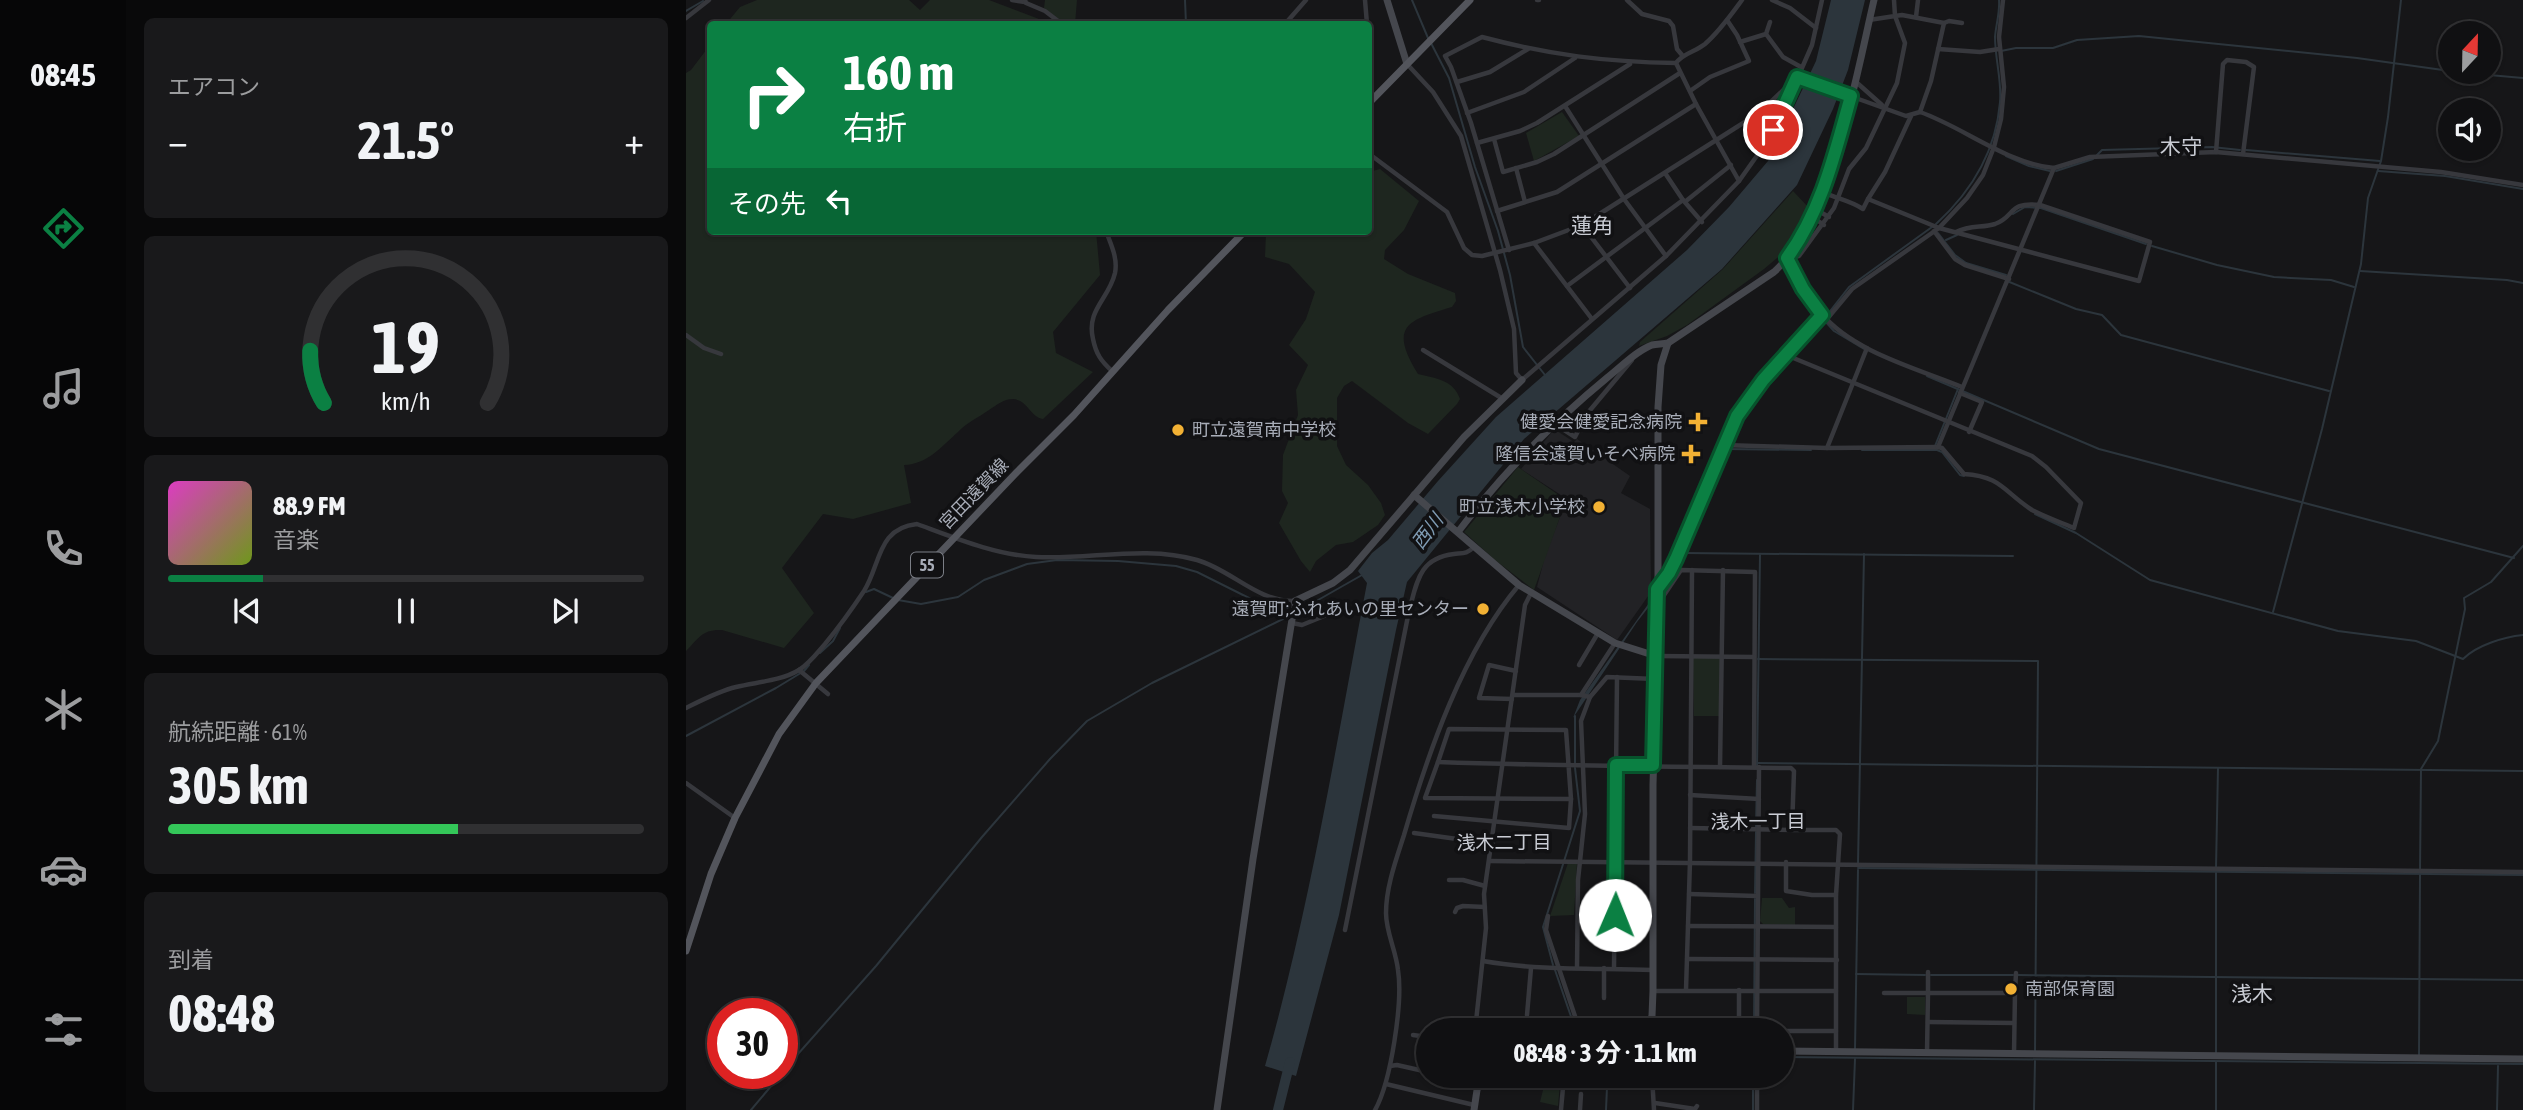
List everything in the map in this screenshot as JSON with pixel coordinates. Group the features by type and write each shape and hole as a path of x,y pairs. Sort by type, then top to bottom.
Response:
{"main road":[{"path":"1372,100 1470,0"},
{"name":"宮田遠賀線","path":"686,951 711,874 735,818 779,734 816,683 1074,415 1112,371 1241,235"}],"street":[{"path":"686,18 709,0"},
{"path":"1012,0 1025,1 1045,10 1058,21"},
{"path":"1288,21 1306,0"},
{"path":"1365,0 1367,21"},
{"path":"1387,0 1407,64 1433,92 1461,136 1514,329 1516,373 1522,380"},
{"path":"1627,0 1642,14 1669,21 1673,26 1677,49 1682,55"},
{"path":"1509,250 1457,82 1445,56 1482,37 1576,58 1676,62 1682,55 1703,46 1742,0"},
{"path":"1772,0 1790,8 1816,28"},
{"path":"686,708 732,687 782,677 799,670 825,643 864,590 881,548 897,529 917,524 1014,554 1038,557 1137,554 1178,556 1200,561 1269,597 1296,601 1333,583 1350,570 1417,498 1464,437 1522,380 1666,256 1739,181 1766,143 1799,78 1801,67 1812,45 1822,0"},
{"path":"1458,532 1504,476 1554,424 1634,356 1651,346 1668,343 1774,272 1787,258 1828,181 1874,0"},
{"path":"1787,258 1799,256 1824,225 1838,199 1849,169 1866,148 1897,83 1905,43 1895,16 1894,0"},
{"path":"1916,17 1918,0"},
{"path":"1827,319 1852,289 1936,229 1983,175 2001,119 2004,88 1999,49 2003,0"},
{"path":"1869,20 1895,16 1962,23"},
{"path":"1690,91 1710,77 1749,61 1727,20"},
{"path":"1766,34 1770,22"},
{"path":"1799,78 1911,116 1920,111 1931,81 1944,23"},
{"path":"1740,43 1766,34"},
{"path":"1766,34 1783,57 1801,67"},
{"path":"1457,82 1490,72 1528,48"},
{"path":"1938,49 1980,52 1999,49"},
{"path":"1467,113 1524,92 1576,58"},
{"path":"2216,152 2223,64 2227,60 2246,62 2254,67 2243,154"},
{"path":"1477,143 1536,123 1632,62"},
{"path":"1676,62 1739,181"},
{"path":"1494,139 1503,172 1536,162 1584,135 1680,73"},
{"path":"1372,156 1447,212 1464,248 1472,255 1494,254 1582,225 1759,113 1799,78"},
{"path":"1855,81 1885,108"},
{"path":"1497,211 1557,192 1696,104"},
{"path":"1565,106 1624,199 1666,256"},
{"path":"1920,111 2027,162 2054,168 2090,157 2216,152 2441,172 2523,185"},
{"path":"1823,191 1838,199 1847,199 1863,209 1885,172 1911,116"},
{"path":"1567,286 1731,165"},
{"path":"1516,168 1525,202"},
{"path":"1938,447 2054,168"},
{"path":"1665,173 1702,222"},
{"path":"1868,199 1936,229 2139,281 2150,242 2040,205 2020,205 1997,223 1968,226 1956,232"},
{"path":"1813,212 1829,217"},
{"path":"1813,212 1824,225"},
{"path":"1582,225 1630,288"},
{"path":"1936,229 1955,259 1965,265 2009,279"},
{"path":"1107,235 1115,256 1114,275 1090,326 1098,355 1112,371"},
{"path":"1534,243 1592,319"},
{"path":"1787,258 1803,289 1822,315 1852,340 1982,402 1969,432"},
{"path":"1657,589 1676,559 1737,416 1763,380 1822,315"},
{"path":"686,335 704,348 721,354"},
{"path":"1651,1018 1653,765 1658,604 1658,407 1661,365 1668,343"},
{"path":"1827,448 1867,348"},
{"path":"1423,350 1503,399"},
{"path":"1723,444 1827,448 1938,447 1942,448 1964,474 1982,475 1998,482 2034,511 2074,528 2081,503 2032,456 1786,355"},
{"path":"1554,424 1575,437 1586,415 1628,368 1634,356"},
{"path":"1417,498 1519,585 1624,648 1656,656 1754,657"},
{"path":"1345,930 1409,611 1418,581 1423,570 1434,558 1468,554 1474,547"},
{"path":"1658,604 1681,570 1755,572 1754,657 1759,799 1758,1018"},
{"path":"1686,990 1690,861 1692,570"},
{"path":"1720,767 1723,570"},
{"path":"1375,1110 1390,1066 1400,982 1386,914 1397,856 1411,809 1450,704 1480,639 1519,585"},
{"path":"1476,1018 1486,928 1485,886 1525,605 1531,593"},
{"path":"1217,1110 1253,859 1296,601"},
{"path":"1292,622 1302,625 1329,614"},
{"path":"1579,665 1598,633"},
{"path":"1581,695 1615,643"},
{"path":"1516,671 1489,665 1479,698 1590,697"},
{"path":"799,670 828,694"},
{"path":"1577,967 1579,861 1586,814 1581,721 1590,697 1607,677 1656,679"},
{"path":"1614,968 1617,677"},
{"path":"1434,816 1569,828 1572,799 1566,730 1449,729 1425,798 1572,799"},
{"path":"1438,762 1791,768 1794,771 1792,830"},
{"path":"686,783 735,818"},
{"path":"1690,795 1759,799"},
{"path":"1690,828 1836,830 1840,834 1836,895 1836,1052"},
{"path":"1415,832 1493,844"},
{"path":"1490,861 1786,862 2523,872"},
{"path":"1786,862 1786,891 1836,895"},
{"path":"1449,880 1462,880 1485,886"},
{"path":"1689,894 1757,895"},
{"path":"1455,912 1463,906 1485,907"},
{"path":"1548,916 1546,930 1575,1018"},
{"path":"1688,926 1836,927"},
{"path":"1687,959 1837,960"},
{"path":"1483,961 1531,968 1653,970"},
{"path":"1527,1015 1531,968"},
{"path":"1604,968 1604,998"},
{"path":"1927,1053 1928,972"},
{"path":"2014,1055 2016,973"},
{"path":"1739,990 1740,1018"},
{"path":"1653,991 1836,990"},
{"path":"1884,993 2015,993"},
{"path":"1928,1022 2014,1023"},
{"path":"1794,1031 1836,1031"},
{"path":"1794,1051 2523,1059"},
{"path":"1390,1066 1416,1069"},
{"path":"1386,1084 1474,1107 1477,1088"},
{"path":"1560,1110 1563,1088"},
{"path":"1653,1088 1654,1110"},
{"path":"1756,1110 1757,1088"},
{"path":"1580,1110 1581,1094"},
{"path":"1655,1103 1687,1109 1695,1109 1698,1106"}],"shaded area":[{"path":"757,0 909,0 920,10 930,0 989,0 1044,21 728,21 740,7"},
{"path":"1045,0 1077,0 1075,21 1061,21 1044,8"},
{"path":"707,49 707,235 1096,235 1100,275 1053,332 1056,353 1093,372 1043,419 1018,400 1006,400 965,426 927,458 904,465 911,503 853,519 823,514 782,568 814,613 784,648 715,630 701,635 686,651 686,73"},
{"path":"1562,112 1579,136 1534,161 1526,133"},
{"path":"1380,169 1419,201 1404,230 1385,250 1384,259 1408,274 1455,293 1456,301 1452,307 1424,316 1407,327 1404,345 1418,374 1449,384 1460,399 1428,434 1408,423 1352,381 1344,386 1337,398 1337,446 1346,465 1368,485 1381,503 1385,515 1378,525 1353,542 1336,545 1316,561 1310,572 1279,523 1288,503 1282,491 1283,455 1298,415 1296,390 1308,365 1289,345 1306,319 1315,292 1289,264 1265,257 1266,235 1372,235 1372,171"},
{"path":"1793,191 1810,209 1783,253 1687,325 1639,346 1640,342 1723,269"},
{"path":"1553,431 1574,442 1577,439 1630,476 1621,493 1650,509 1651,592 1617,640 1537,587 1545,556 1567,499 1521,469"},
{"path":"1518,467 1566,500 1534,590 1464,532"},
{"path":"1693,658 1720,658 1720,716 1694,716"},
{"path":"1568,863 1577,863 1574,915 1550,916"},
{"path":"1762,898 1782,898 1789,908 1795,907 1795,925 1763,924 1760,921"},
{"path":"1907,997 1925,997 1925,1015 1907,1014"},
{"path":"1544,1088 1560,1088 1558,1106 1540,1102"}],"water":[{"path":"1831,0 1865,0 1848,70 1797,185 1722,269 1524,439 1407,582 1339,915 1296,1076 1265,1066 1296,947 1333,765 1367,583 1358,571 1496,417 1687,250 1729,207 1768,161 1816,61"},
{"path":"1822,318 1824,319 1761,391 1740,420 1673,576 1637,622 1573,718 1580,700 1676,565 1737,419 1755,394"}],"waterway":[{"path":"1185,0 1186,21"},
{"path":"1412,0 1428,38"},
{"path":"1936,224 1961,198 1980,169 1998,120 2000,94 1995,37 1999,0"},
{"path":"2273,612 2322,429 2361,264 2368,198 2381,161 2388,117 2401,0"},
{"path":"686,11 703,1"},
{"path":"2001,51 2016,48 2053,48 2077,40 2139,36 2357,58 2438,69"},
{"path":"1431,43 1449,78 1475,167 1498,231 1510,275 1523,347 1545,375"},
{"path":"2501,76 2523,78"},
{"path":"2097,155 2102,150 2212,147 2240,150"},
{"path":"2246,150 2380,161"},
{"path":"2006,156 2050,171"},
{"path":"2056,171 2093,159"},
{"path":"2378,171 2445,176 2523,189"},
{"path":"2013,214 2025,207 2041,208 2146,244"},
{"path":"1827,315 1849,287 1932,227"},
{"path":"1938,233 1955,255 1966,263 2006,275 2005,277"},
{"path":"1946,240 1957,235"},
{"path":"2152,246 2217,265 2274,277 2331,280 2354,287"},
{"path":"2360,271 2523,283"},
{"path":"2007,281 2076,309 2102,315 2121,335 2329,391"},
{"path":"1824,320 1834,331 1864,349"},
{"path":"1927,376 2099,449 2514,558"},
{"path":"1935,446 1958,389"},
{"path":"1726,449 1811,450"},
{"path":"1862,450 1937,450 1964,476"},
{"path":"2035,514 2076,533 2150,580 2338,631 2416,641 2463,659 2491,642 2523,635"},
{"path":"2420,870 2421,769 2438,741 2465,609 2464,598 2491,582 2523,546"},
{"path":"1684,553 2013,556"},
{"path":"1858,864 1864,554"},
{"path":"1757,767 1760,555"},
{"path":"898,600 921,604 958,597 984,580 1027,564 1057,560 1118,561 1176,566 1197,572 1265,606 1290,609"},
{"path":"1297,612 1362,575"},
{"path":"866,592 874,589 893,598"},
{"path":"798,1054 876,966 982,837 1087,721 1152,683 1289,616"},
{"path":"820,653 833,641 840,628"},
{"path":"1758,659 2038,661 2035,1052"},
{"path":"686,736 776,688 809,665"},
{"path":"1575,716 1575,763"},
{"path":"1757,763 2523,771"},
{"path":"1553,965 1543,927 1580,811 1575,768"},
{"path":"2216,868 2218,768"},
{"path":"1756,827 1757,780"},
{"path":"1755,893 1756,832"},
{"path":"1858,868 2523,875"},
{"path":"1855,1049 1858,870"},
{"path":"2216,873 2216,1053"},
{"path":"2419,1055 2420,875"},
{"path":"1754,1018 1755,899"},
{"path":"1555,970 1572,1018"},
{"path":"1856,974 1925,975"},
{"path":"1931,975 2013,975"},
{"path":"2018,975 2523,980"},
{"path":"1794,1057 2523,1064"},
{"path":"1853,1110 1855,1059"},
{"path":"2034,1110 2035,1061"},
{"name":"西川","path":"1278,1110 1290,1062"},
{"path":"2216,1062 2216,1110"},
{"path":"2497,1110 2498,1066"},
{"path":"1606,1110 1607,1088"},
{"path":"1753,1088 1753,1110"},
{"path":"751,1110 769,1089"}],"place":[{"name":"健愛会健愛記念病院","path":"1698,422"},
{"name":"町立遠賀南中学校","path":"1178,430"},
{"name":"隆信会遠賀いそべ病院","path":"1691,454"},
{"name":"町立浅木小学校","path":"1599,507"},
{"name":"遠賀町;ふれあいの里センター","path":"1483,609"},
{"name":"南部保育園","path":"2011,989"}],"district":[{"name":"木守","path":"2181,147"},
{"name":"蓮角","path":"1592,226"},
{"name":"浅木一丁目","path":"1758,821"},
{"name":"浅木二丁目","path":"1504,842"},
{"name":"浅木","path":"2252,994"}],"route":[{"path":"1615,915 1616,765 1653,765 1657,589 1676,559 1737,416 1763,380 1822,315 1803,289 1787,258 1805,229 1828,181 1851,96 1797,77 1773,130"}]}
